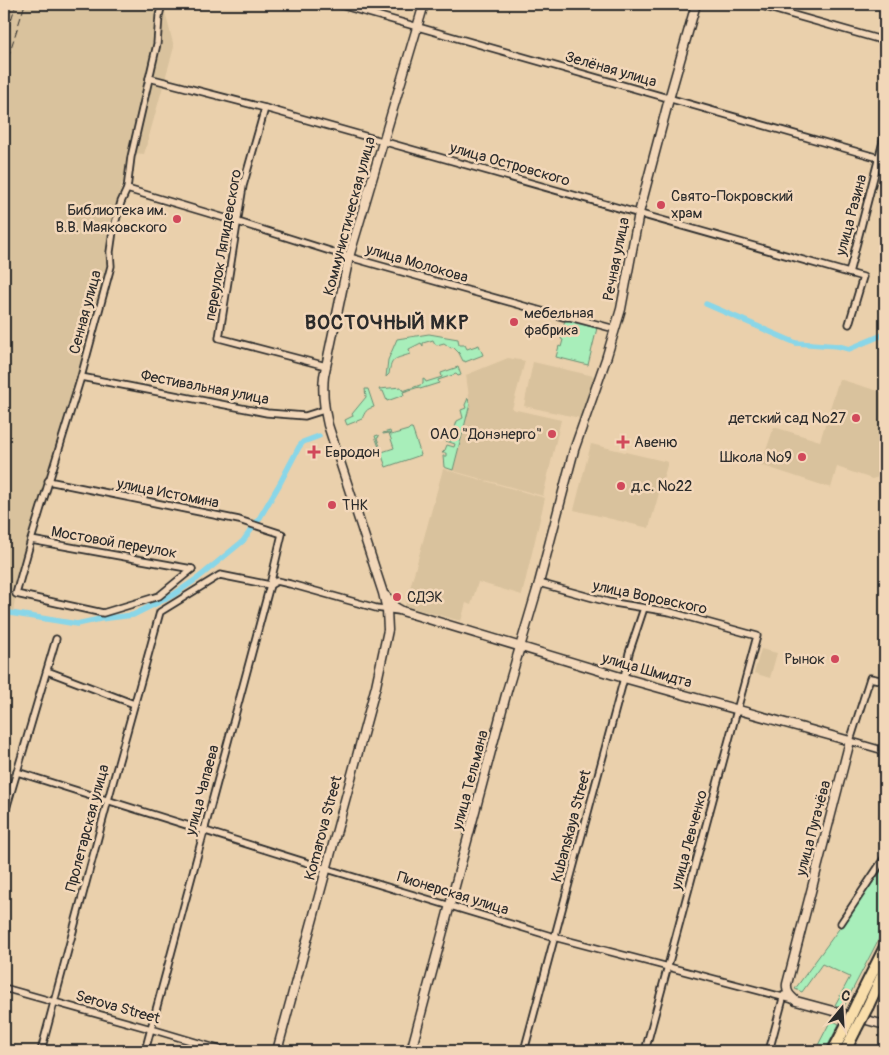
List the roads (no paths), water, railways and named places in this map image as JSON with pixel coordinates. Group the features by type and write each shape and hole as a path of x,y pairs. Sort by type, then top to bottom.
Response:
{"highway":[{"path":"833,1051 851,1028 863,1004 885,947"},
{"path":"863,1004 885,969"},
{"path":"845,1051 851,1028"}],"street":[{"name":"Сенная улица","path":"16,594 111,266 110,252 113,231 126,189 131,157 157,44 162,4"},
{"name":"Зелёная улица","path":"338,4 879,158"},
{"name":"Коммунистическая улица","path":"387,610 330,433 324,410 323,386 349,257 424,4"},
{"name":"Речная улица","path":"556,516 576,441 615,329 625,289 639,213 696,4"},
{"path":"755,4 885,41"},
{"name":"улица Островского","path":"149,78 265,108 864,277 848,324"},
{"name":"переулок Ляпидевского","path":"265,108 243,186 219,338 326,366"},
{"name":"улица Разина","path":"849,273 885,134"},
{"name":"улица Молокова","path":"126,189 349,257 544,312 563,317 570,316 615,329"},
{"name":"Фестивальная улица","path":"80,377 267,412 305,416 324,410"},
{"name":"улица Истомина","path":"48,481 239,520 282,534"},
{"name":"улица Тельмана","path":"411,1051 556,516"},
{"name":"улица Чапаева","path":"145,1051 282,534"},
{"name":"Мостовой переулок","path":"16,594 103,613 159,596 192,569 31,540"},
{"name":"улица Шмидта","path":"160,612 220,574 270,585 276,581 376,608 402,611"},
{"name":"улица Воровского","path":"539,583 625,606 670,612 757,636"},
{"name":"улица Шмидта","path":"383,594 395,607 402,611 520,648 885,751"},
{"name":"Kubanskaya Street","path":"524,1051 624,678 629,653 644,608"},
{"name":"Komarova Street","path":"277,1051 381,664 388,630 387,610"},
{"name":"Пролетарская улица","path":"42,1051 160,612"},
{"name":"улица Левченко","path":"645,1051 757,636"},
{"path":"4,816 56,639"},
{"path":"47,671 134,704"},
{"name":"улица Пугачёва","path":"769,1051 850,742 870,678 885,681"},
{"name":"Пионерская улица","path":"17,772 554,938 796,1000 885,1025"},
{"path":"841,923 885,857"},
{"path":"786,987 788,993 796,1000"},
{"name":"Serova Street","path":"4,988 226,1051"}],"waterway":[{"path":"706,304 796,343 838,346 849,349 885,334"},
{"path":"10,613 77,624 133,615 173,595 198,578 243,541 259,519 299,447 303,442 319,436"}],"railway":[{"path":"4,43 16,4"},
{"path":"4,70 25,4"}],"place":[{"name":"Свято-Покровский храм","path":"661,205"},
{"name":"Библиотека им. В.В. Маяковского","path":"177,219"},
{"name":"мебельная фабрика","path":"514,322"},
{"name":"детский сад №27","path":"856,418"},
{"name":"ОАО \"Донэнерго\"","path":"552,434"},
{"name":"Авеню","path":"623,442"},
{"name":"Евродон","path":"314,452"},
{"name":"Школа №9","path":"802,457"},
{"name":"д.с. №22","path":"621,486"},
{"name":"ТНК","path":"332,505"},
{"name":"СДЭК","path":"397,597"},
{"name":"Рынок","path":"835,659"}],"district":[{"name":"ВОСТОЧНЫЙ МКР","path":"387,322"}]}
